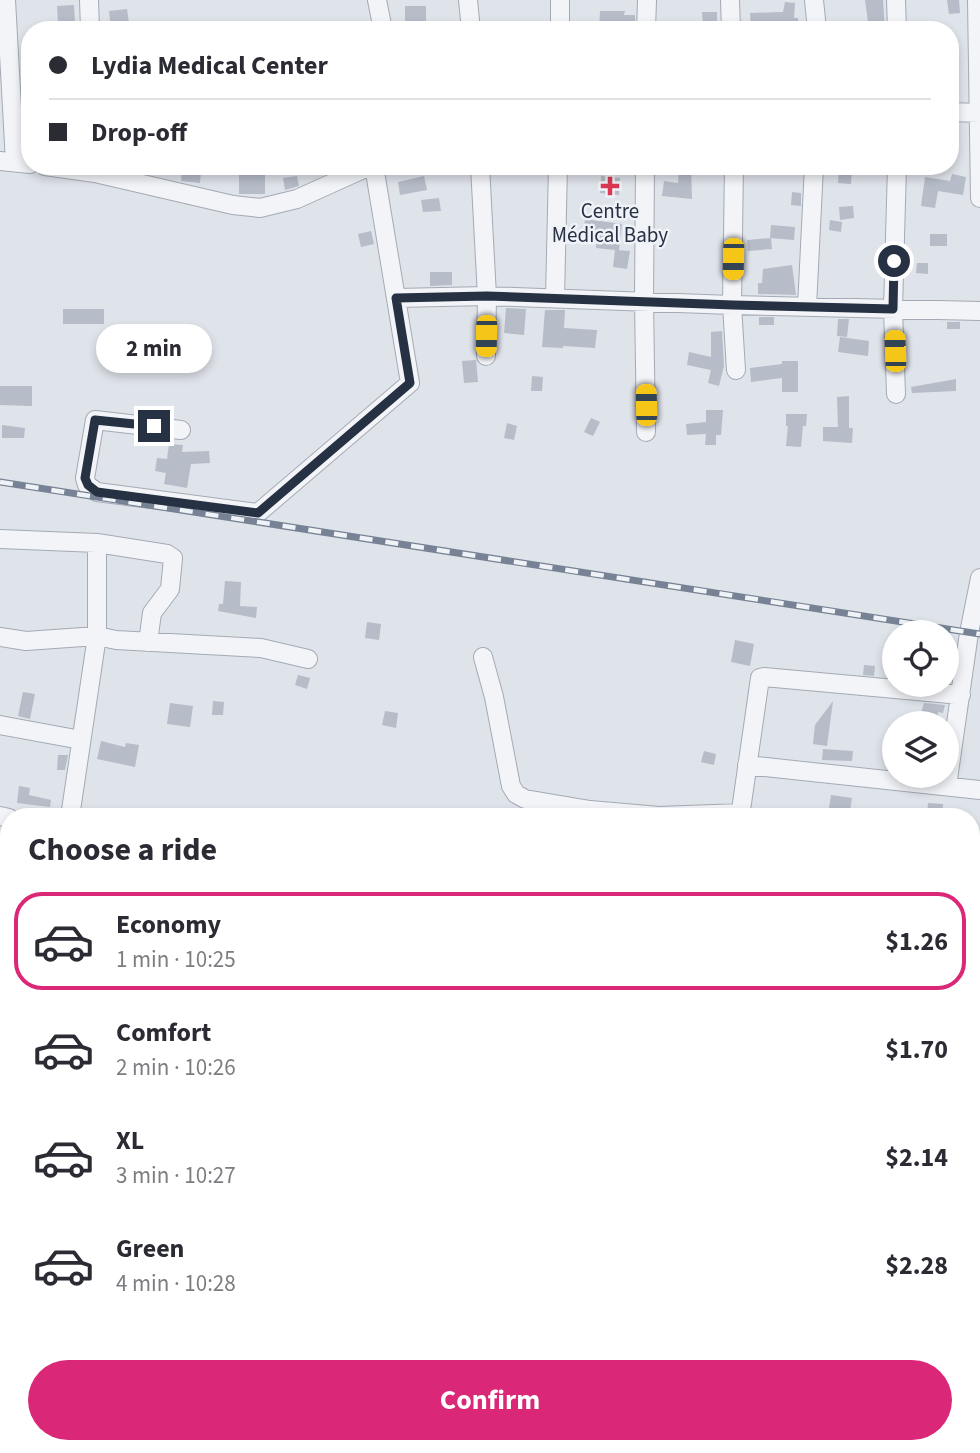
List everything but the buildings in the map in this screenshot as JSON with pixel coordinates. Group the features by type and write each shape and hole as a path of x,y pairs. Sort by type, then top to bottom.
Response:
{"street":[{"path":"6,0 15,163"},
{"path":"89,0 90,21"},
{"path":"377,0 381,21"},
{"path":"468,0 470,21"},
{"path":"560,0 560,21"},
{"path":"646,21 647,0"},
{"path":"730,0 731,21"},
{"path":"814,0 816,21"},
{"path":"896,0 897,21"},
{"path":"977,0 980,198"},
{"path":"959,112 979,113"},
{"path":"114,175 233,205 260,208 297,199 352,175"},
{"path":"181,430 95,420 85,478 88,485 97,492 261,512 410,383 374,175"},
{"path":"480,175 487,296 486,356"},
{"path":"555,298 558,175"},
{"path":"645,175 646,432"},
{"path":"734,175 733,305 736,370"},
{"path":"807,307 814,175"},
{"path":"896,394 893,309 897,175"},
{"path":"396,298 487,296 980,311"},
{"path":"0,539 97,543 167,554 173,558 170,589 152,613 148,642"},
{"path":"71,808 97,636 97,543"},
{"path":"959,711 969,633 980,579"},
{"path":"0,637 26,642 97,636 116,640 261,649 308,659"},
{"path":"483,657 494,697 511,786 516,794 542,803 578,808"},
{"path":"742,808 760,678 961,695"},
{"path":"0,725 81,740"},
{"path":"747,765 882,779"},
{"path":"959,787 980,790"}],"railway":[{"path":"0,482 980,634"}],"place":[{"name":"Centre Médical Baby","path":"610,186"}],"route":[{"path":"154,426 95,420 85,478 88,485 97,492 258,513 410,383 396,298 487,296 893,309 894,261"}]}
